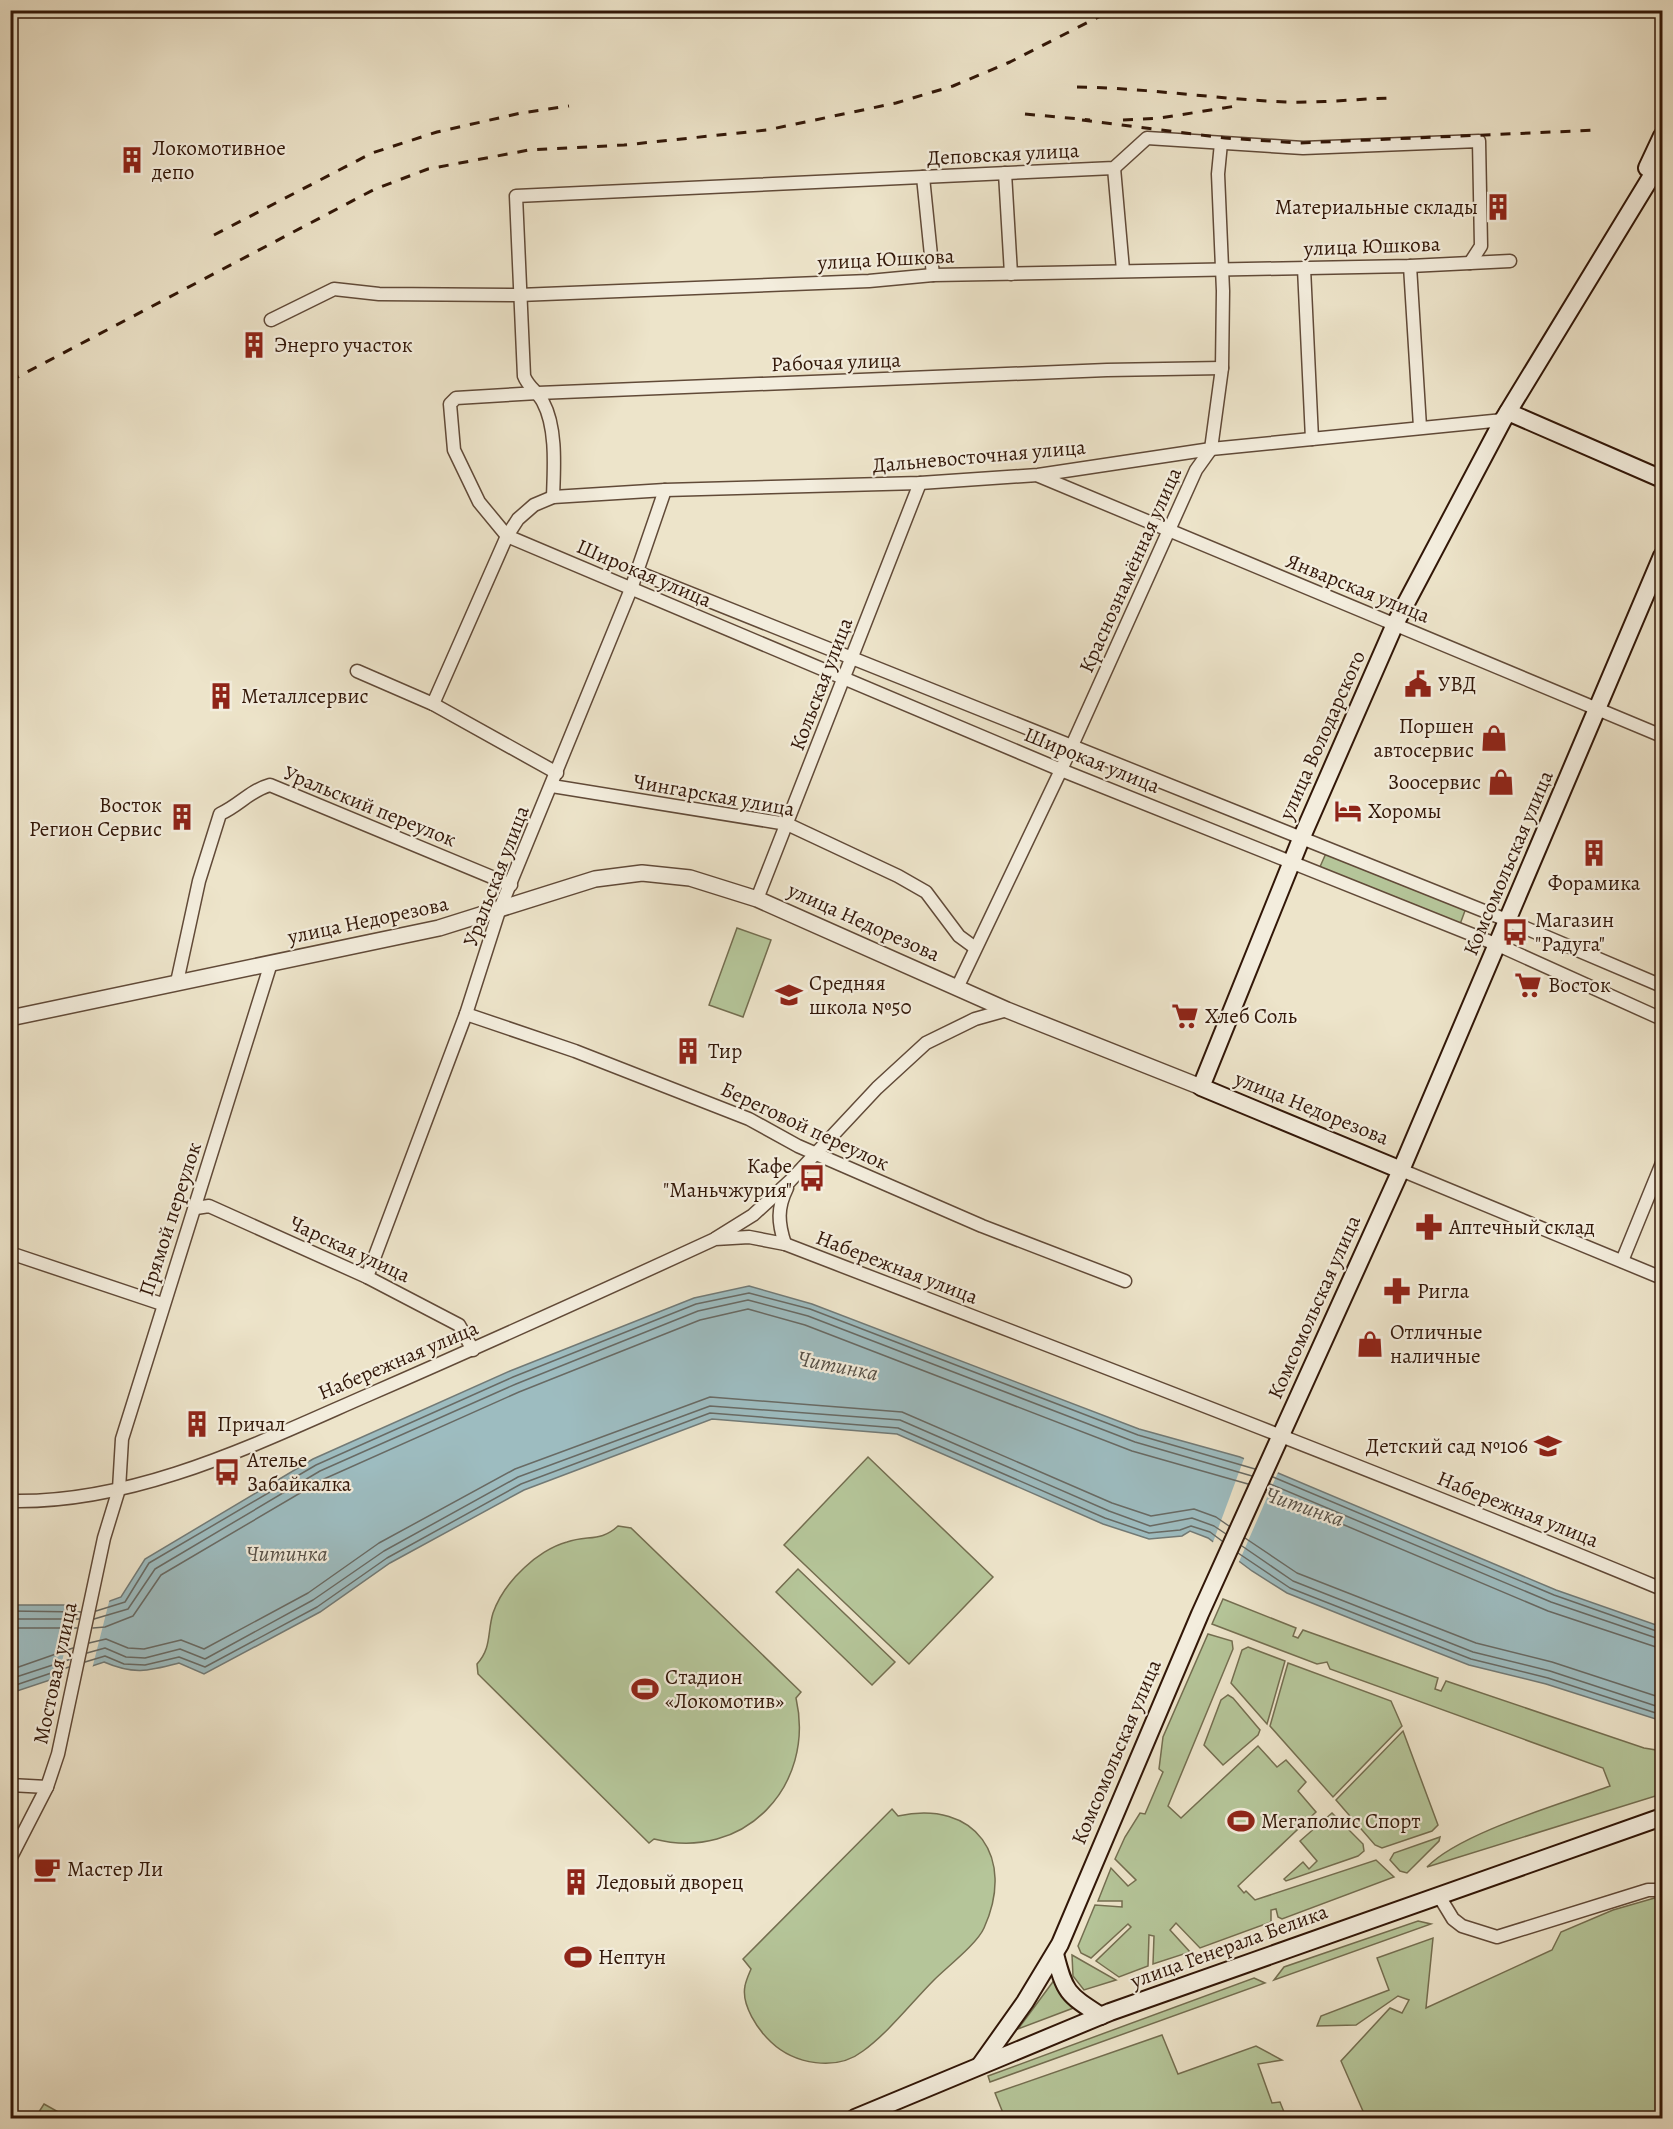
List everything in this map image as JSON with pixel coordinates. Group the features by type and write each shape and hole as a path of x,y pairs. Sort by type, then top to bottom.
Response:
{"main road":[{"path":"1600,260 1662,136"},
{"path":"1600,260 1662,159"},
{"name":"улица Володарского","path":"1202,1087 1300,839 1395,624 1506,416 1600,260"},
{"path":"1506,416 1662,479"},
{"name":"Комсомольская улица","path":"981,2064 1055,1954 1200,1614 1401,1170 1509,921 1662,556"},
{"name":"улица Недорезова","path":"1202,1087 1401,1170"},
{"name":"улица Генерала Белика","path":"855,2118 1101,2016 1662,1817"},
{"name":"улица Генерала Белика","path":"1624,1831 1662,1825"},
{"path":"1055,1954 1064,1986 1072,1998 1101,2016"}],"street":[{"path":"1123,270 1114,168 1147,138 1303,148 1479,141 1481,246 1470,263"},
{"name":"Краснознамённая улица","path":"957,988 974,947 1061,770 1196,470 1211,449 1222,368 1222,270 1218,174 1221,142"},
{"name":"Деповская улица","path":"519,295 516,196 1114,168"},
{"path":"1005,173 1011,274"},
{"path":"923,177 933,275"},
{"name":"улица Юшкова","path":"271,320 334,289 379,294 519,295 858,281 933,275 1410,266 1510,261"},
{"path":"1410,266 1420,427"},
{"path":"1304,268 1312,439"},
{"path":"519,295 525,376 527,383 538,393 544,404 550,426 553,497"},
{"name":"Рабочая улица","path":"507,536 479,502 454,450 450,404 452,399 538,393 1107,370 1222,368"},
{"name":"Дальневосточная улица","path":"433,704 507,536 519,519 534,505 553,497 664,490 920,483 1038,475 1211,449 1506,416"},
{"name":"Январская улица","path":"1038,475 1662,736"},
{"name":"Кольская улица","path":"757,898 920,483"},
{"name":"Уральская улица","path":"367,1277 466,1014 499,910 558,773 631,589 664,490"},
{"name":"Широкая улица","path":"507,536 1061,770 1498,945 1662,1019"},
{"name":"Широкая улица","path":"637,572 852,660 1509,921 1662,986"},
{"path":"357,671 433,704 558,773"},
{"name":"Уральский переулок","path":"177,982 199,881 220,814 238,806 252,790 270,785 511,885"},
{"name":"Чингарская улица","path":"552,786 787,824 898,876 926,892 959,936 974,947"},
{"name":"улица Недорезова","path":"10,1018 439,928 595,879 642,873 690,878 757,898 1007,1010 1202,1087"},
{"name":"Прямой переулок","path":"119,1489 122,1439 162,1304 196,1208 271,963"},
{"path":"716,1239 753,1215 790,1181 877,1088 926,1043 975,1019 1007,1010"},
{"name":"Береговой переулок","path":"466,1014 575,1051 749,1119 775,1135 994,1231 1125,1281"},
{"path":"1622,1262 1662,1163"},
{"name":"улица Недорезова","path":"1401,1170 1662,1278"},
{"path":"784,1244 779,1227 779,1204 790,1181"},
{"name":"Чарская улица","path":"196,1208 209,1206 367,1277 459,1325 472,1350"},
{"name":"Набережная улица","path":"10,1501 50,1502 119,1489 166,1476 248,1445 472,1350 716,1239 749,1237 784,1244 1277,1443 1662,1589"},
{"path":"10,1253 162,1304"},
{"name":"Мостовая улица","path":"10,1859 47,1787 58,1754 104,1538 119,1489"},
{"path":"10,1785 47,1787"},
{"path":"1439,1896 1453,1919 1462,1926 1497,1937 1648,1890 1662,1890"}],"green space":[{"path":"1327,851 1466,908 1459,927 1319,869"},
{"path":"737,928 771,940 743,1017 709,1005"},
{"path":"868,1457 993,1577 909,1664 784,1545"},
{"name":"Стадион «Локомотив»","path":"618,1526 631,1528 801,1692 796,1698 799,1730 795,1760 784,1787 766,1810 744,1828 717,1839 687,1843 654,1839 649,1843 478,1674 477,1664 487,1646 493,1613 506,1589 519,1573 538,1556 556,1546 600,1536"},
{"path":"798,1569 895,1662 872,1685 776,1592"},
{"path":"1223,1599 1296,1628 1293,1636 1298,1638 1303,1630 1438,1678 1435,1689 1441,1691 1446,1681 1644,1748 1662,1751 1662,1794 1427,1867 1463,1842 1487,1831 1610,1786 1603,1768 1330,1669 1327,1662 1317,1664 1212,1624"},
{"path":"1208,1634 1232,1641 1233,1649 1168,1806 1181,1818 1258,1746 1277,1767 1286,1760 1306,1782 1298,1791 1316,1812 1238,1886 1244,1893 1246,1891 1255,1900 1376,1860 1394,1877 1282,1919 1278,1917 1276,1909 1271,1910 1271,1922 1200,1948 1176,1923 1170,1930 1190,1952 1153,1964 1154,1936 1149,1935 1148,1966 1119,1977 1096,1961 1131,1927 1128,1924 1091,1958 1081,1953 1078,1946 1095,1905 1122,1907 1122,1901 1098,1901 1111,1868 1128,1886 1136,1880 1115,1859 1140,1813 1145,1814 1163,1772 1159,1769 1163,1737"},
{"path":"1248,1647 1285,1661 1267,1724 1231,1683 1242,1650"},
{"path":"1288,1663 1391,1701 1402,1726 1333,1797 1270,1726"},
{"path":"1228,1695 1260,1730 1258,1735 1223,1765 1204,1745 1221,1700"},
{"path":"1403,1731 1438,1825 1432,1831 1382,1848 1375,1845 1336,1800"},
{"path":"892,1809 898,1816 925,1813 949,1816 968,1826 982,1839 991,1857 995,1879 993,1902 984,1928 969,1948 863,2051 852,2058 828,2063 816,2063 791,2056 771,2042 761,2031 748,2009 744,1993 751,1969 743,1959"},
{"path":"1332,1813 1363,1844 1364,1851 1358,1856 1286,1881 1284,1879 1303,1862 1309,1869 1317,1861 1300,1841"},
{"path":"1440,1837 1439,1841 1407,1873 1400,1871 1390,1860 1394,1853"},
{"path":"1662,1897 1662,2118 1366,2118 1341,2061 1390,2008 1402,2013 1409,2000 1398,1996 1356,2025 1317,2026 1321,2016 1389,1990 1377,1958 1433,1938 1426,2008 1552,1950 1561,1932 1613,1910"},
{"path":"1418,1921 1431,1924 1274,1980 1284,1967"},
{"path":"1072,1955 1116,1980 1084,1990 1073,1976"},
{"path":"1058,1975 1076,2007 1018,2029"},
{"path":"1254,1978 1265,1983 990,2082 988,2076"},
{"path":"1162,2035 1178,2074 1256,2046 1282,2060 1258,2064 1272,2103 1280,2102 1286,2117 1005,2118 995,2093"},
{"path":"44,2104 69,2118 35,2118"}],"water":[{"name":"Читинка","path":"749,1286 812,1304 1139,1429 1240,1457 1556,1590 1662,1627 1662,1721 1546,1684 1469,1665 1287,1593 1252,1571 1208,1538 1190,1531 1182,1536 1149,1539 1103,1524 897,1434 712,1419 524,1490 390,1563 320,1612 204,1674 179,1663 133,1670 104,1662 11,1693 10,1605 99,1605 121,1597 145,1559 313,1459 510,1371 694,1298"}],"pier":[{"path":"1245,1456 1279,1470 1238,1564 1212,1545"},
{"path":"110,1598 92,1669 58,1680 75,1603 98,1602"}],"railway":[{"path":"10,381 375,189 428,169 529,150 624,145 767,130 896,103 953,86 1010,62 1112,10"},
{"path":"1077,87 1286,102 1391,98"},
{"path":"214,235 372,153 437,132 521,113 569,106"},
{"path":"1123,120 1160,118 1236,106"},
{"path":"1025,114 1090,120"},
{"path":"1082,120 1225,138 1299,143 1599,130"}],"place":[{"name":"Локомотивное депо","path":"132,160"},
{"name":"Материальные склады","path":"1498,207"},
{"name":"Энерго участок","path":"254,345"},
{"name":"УВД","path":"1418,684"},
{"name":"Металлсервис","path":"221,696"},
{"name":"Поршен автосервис","path":"1494,738"},
{"name":"Зоосервис","path":"1501,782"},
{"name":"Хоромы","path":"1348,811"},
{"name":"Восток Регион Сервис","path":"182,817"},
{"name":"Форамика","path":"1594,853"},
{"name":"Магазин \"Радуга\"","path":"1515,932"},
{"name":"Восток","path":"1528,985"},
{"name":"Средняя школа №50","path":"789,995"},
{"name":"Хлеб Соль","path":"1185,1016"},
{"name":"Тир","path":"688,1051"},
{"name":"Кафе \"Маньчжурия\"","path":"812,1178"},
{"name":"Аптечный склад","path":"1429,1227"},
{"name":"Ригла","path":"1397,1291"},
{"name":"Отличные наличные","path":"1370,1344"},
{"name":"Причал","path":"197,1424"},
{"name":"Детский сад №106","path":"1548,1446"},
{"name":"Ателье Забайкалка","path":"227,1472"},
{"name":"Стадион «Локомотив»","path":"645,1689"},
{"name":"Мегаполис Спорт","path":"1241,1821"},
{"name":"Мастер Ли","path":"47,1869"},
{"name":"Ледовый дворец","path":"576,1882"},
{"name":"Нептун","path":"578,1957"}]}
